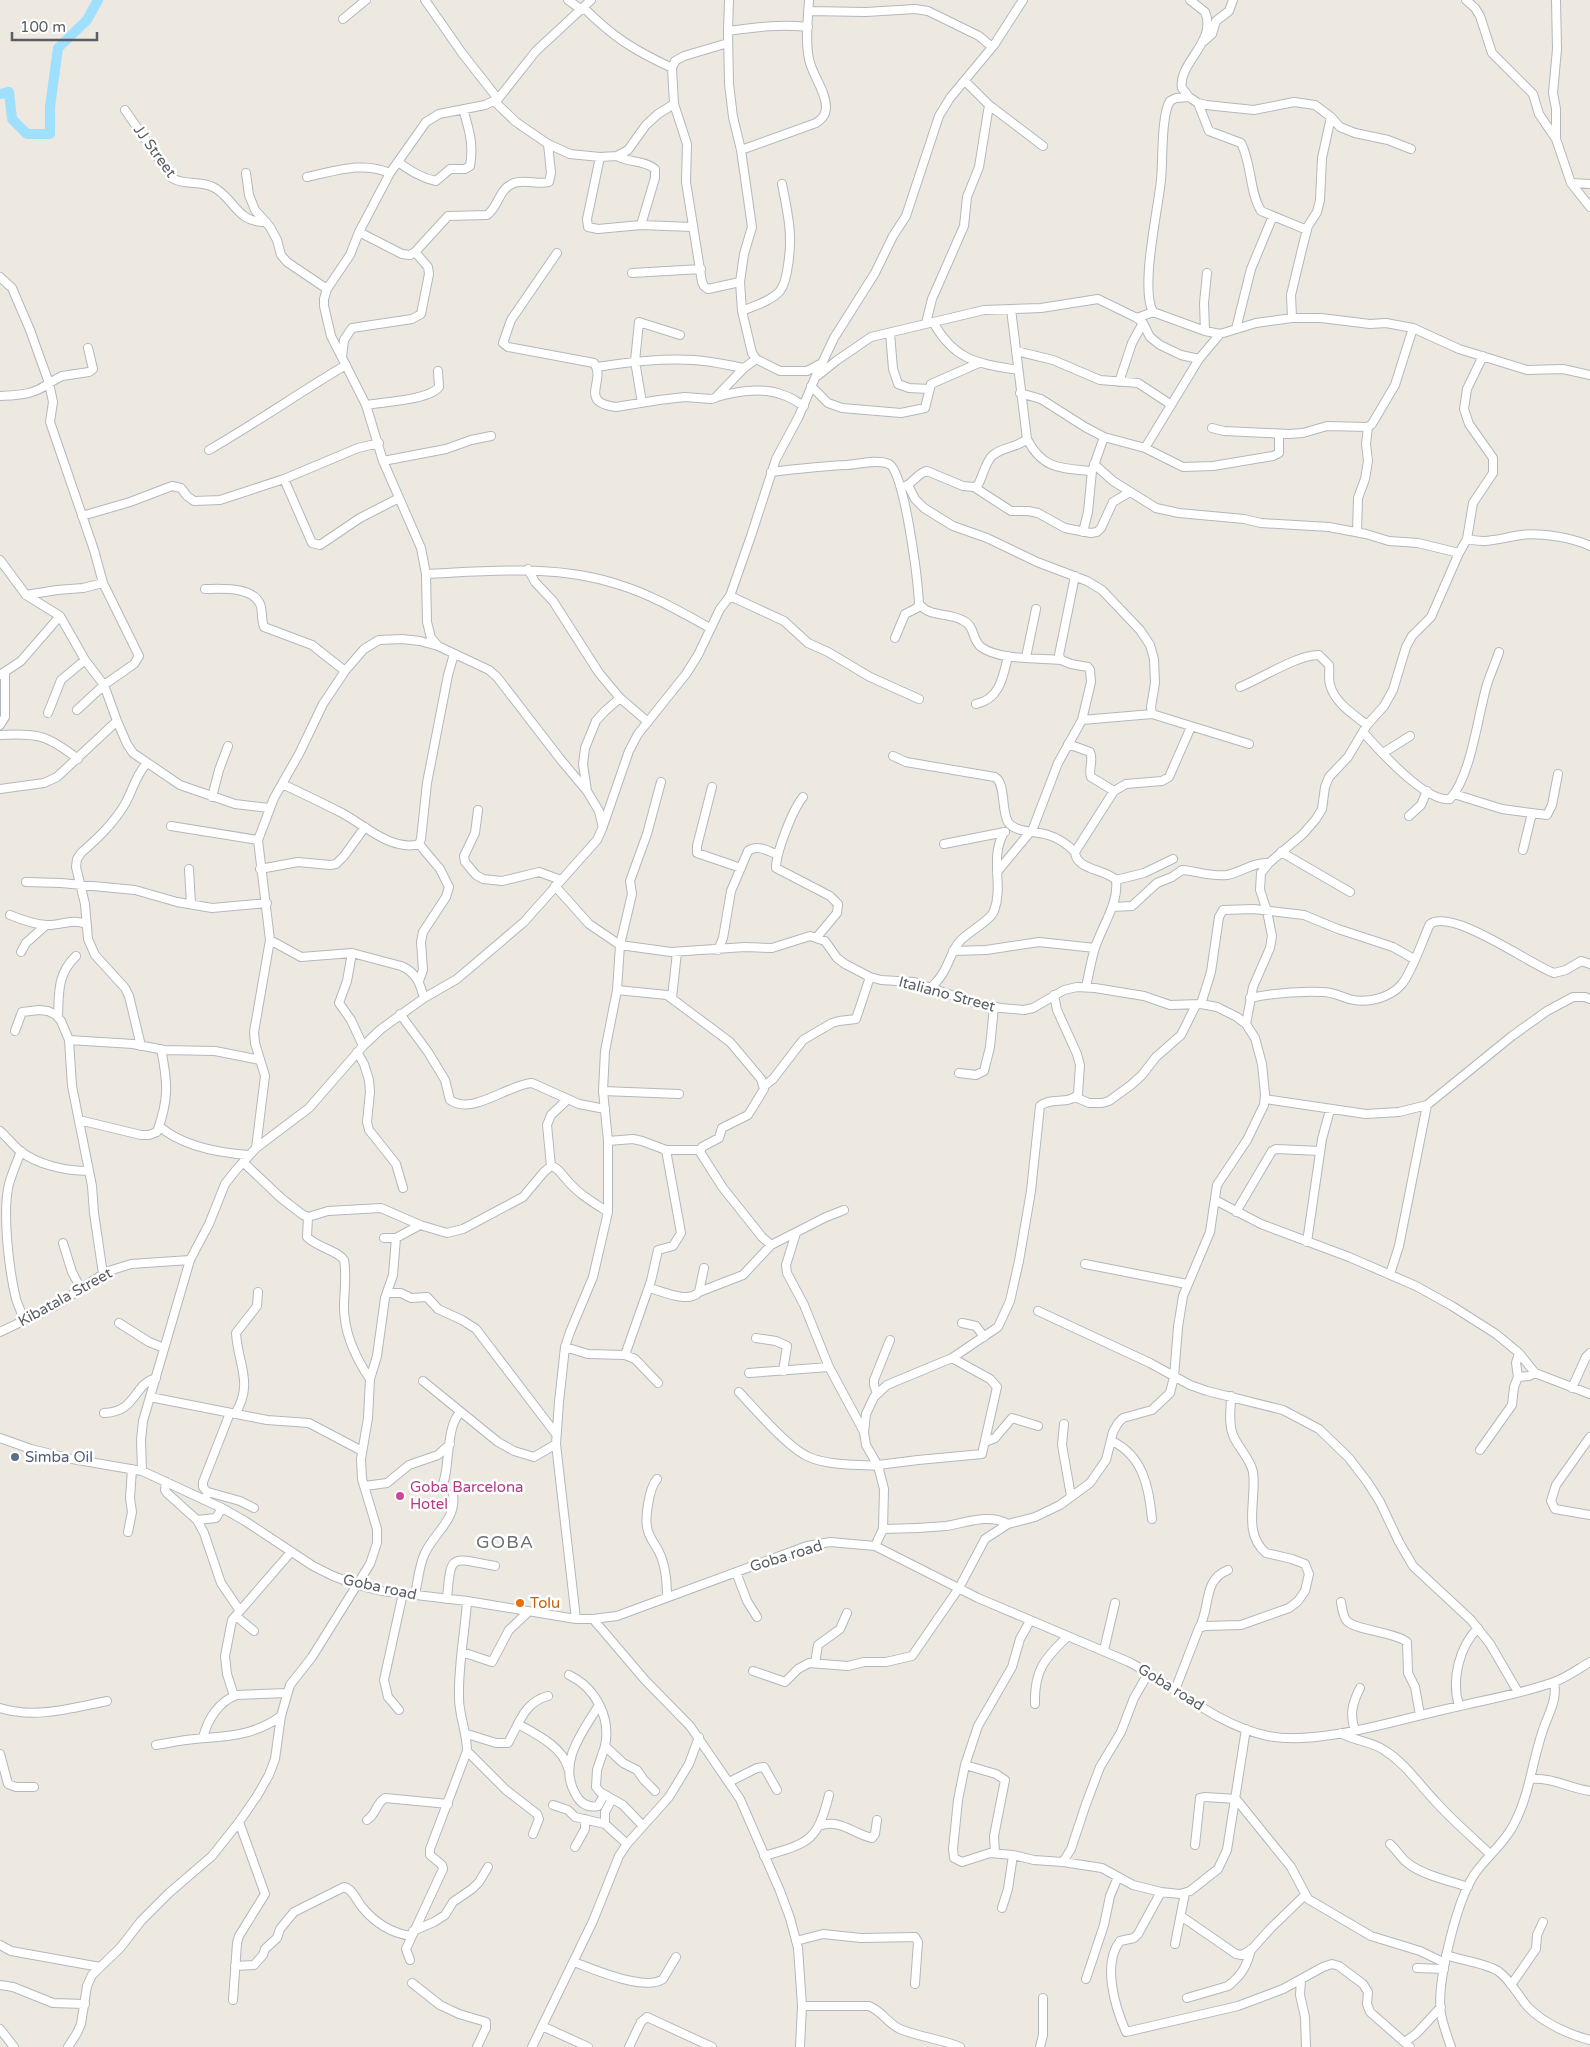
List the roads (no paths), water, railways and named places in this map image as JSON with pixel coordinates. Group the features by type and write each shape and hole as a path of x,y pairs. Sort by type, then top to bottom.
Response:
{"street":[{"path":"343,19 366,0"},
{"path":"426,0 496,100 516,122 548,144 570,154 600,157 617,156 628,150 646,125 658,114 674,104"},
{"path":"568,0 583,9 605,30 631,48 672,68"},
{"path":"438,646 430,638 428,630 426,574 421,548 383,461 366,405 331,336 324,306 327,289 350,255 359,232 390,173 426,122 439,114 496,100 550,36 591,0"},
{"path":"729,0 729,84 752,226 744,254 740,282 742,311 756,359 780,371 796,372 807,371 822,362"},
{"path":"741,150 816,123 823,118 826,102 809,61 807,42 809,0"},
{"path":"142,1471 141,1440 143,1421 164,1348 190,1260 209,1224 225,1184 249,1154 309,1108 360,1049 400,1014 457,979 529,917 590,849 602,829 628,751 686,674 698,655 720,609 730,596 778,453 804,406 811,386 834,338 875,273 893,236 906,216 939,116 950,98 992,46 1023,0"},
{"path":"1190,0 1205,12 1207,16 1207,26 1203,42"},
{"path":"1233,0 1229,11 1216,20 1212,34 1203,42 1183,75 1182,88 1189,97 1198,103 1254,110 1299,102 1315,105 1331,117 1340,127 1355,133 1388,140 1411,149"},
{"path":"1466,0 1475,8 1480,16 1492,53 1502,66 1514,74 1533,94 1539,114 1556,139 1571,183 1590,207"},
{"path":"1556,0 1557,49 1553,93 1556,109 1556,139"},
{"path":"808,11 866,12 898,9 922,10 956,24 979,36 992,46"},
{"path":"728,31 784,24 808,27"},
{"path":"728,43 684,56 675,61 672,68 674,104 687,144 686,182 702,282 708,289 740,282"},
{"path":"965,81 990,105 1043,146"},
{"path":"1189,97 1176,98 1167,105 1161,182 1150,257 1149,301 1153,312 1205,332 1220,334 1256,323 1292,318 1322,318 1370,324 1386,323 1413,328 1459,349 1527,370 1564,369 1590,375"},
{"path":"1198,103 1209,131 1241,143 1246,151 1258,205 1263,212 1307,230"},
{"path":"990,105 978,167 967,197 964,226 932,299 929,323 959,353 980,363 1018,370"},
{"path":"398,162 425,179 436,181 450,169 465,169 470,166 473,153 471,136 463,109"},
{"name":"JJ Street","path":"125,110 172,178 179,182 204,184 214,187 248,219 266,222"},
{"path":"1292,318 1291,295 1307,230 1317,212 1320,200 1322,158 1331,117"},
{"path":"359,232 402,254 410,255 448,216 487,215 506,187 514,183 550,182 548,144"},
{"path":"617,156 655,169 655,178 641,225"},
{"path":"600,157 586,219 588,227 598,229 641,225 692,227"},
{"path":"306,178 363,167 377,168 390,173"},
{"path":"246,172 248,194 255,210 266,222 276,240 281,256 327,289"},
{"path":"1571,183 1590,184"},
{"path":"742,311 772,297 780,291 787,274 791,248 791,228 782,184"},
{"path":"1236,329 1251,269 1273,216"},
{"path":"342,357 344,340 352,328 412,319 421,314 429,274 428,267 415,252"},
{"path":"557,253 511,320 503,342 508,347 587,360 594,363 597,367 595,397 598,402 605,406 616,407 685,397 715,398 730,393 774,392 785,395 804,406"},
{"path":"632,273 701,269"},
{"path":"1205,332 1204,308 1207,273"},
{"path":"0,277 12,288 30,330 49,383 53,402 50,422 103,583 139,656 134,664 104,685 77,710"},
{"path":"815,378 871,338 984,310 1041,308 1098,299 1140,320 1150,337 1160,346 1181,355 1199,359"},
{"path":"1011,309 1027,439 1042,461 1058,467 1093,468 1156,508 1179,513 1244,519 1261,523 1329,527 1389,541 1418,543 1459,552"},
{"path":"1119,382 1140,320 1153,312"},
{"path":"642,403 635,361 639,322 680,335"},
{"path":"1212,428 1224,431 1279,434 1303,433 1327,426 1368,427 1372,424 1395,385 1413,328"},
{"path":"890,333 893,368 898,384 909,388 929,389"},
{"path":"1145,448 1199,359 1220,334"},
{"path":"0,396 29,393 42,388 55,378 89,372 93,369 88,348"},
{"path":"1016,351 1053,360 1100,380 1138,383 1170,404"},
{"path":"753,1671 785,1682 798,1669 808,1663 848,1666 864,1662 886,1662 912,1656 959,1588 985,1539 1008,1524 1035,1517 1060,1505 1090,1484 1106,1460 1113,1432 1123,1418 1152,1410 1161,1404 1170,1393 1174,1377 1178,1327 1186,1284 1210,1232 1217,1185 1260,1117 1265,1099 1261,1056 1255,1038 1246,1024 1250,998 1256,978 1270,948 1272,936 1259,882 1261,873 1269,862 1303,834 1316,819 1322,809 1324,787 1329,777 1348,757 1365,729 1384,706 1393,690 1406,647 1412,636 1431,617 1459,552 1467,539 1473,503 1493,473 1494,468 1493,458 1469,424 1464,409 1467,389 1483,356"},
{"path":"715,398 744,368 756,359"},
{"path":"597,367 635,361 696,360 744,368"},
{"path":"811,386 835,406 901,413 925,408 929,389 933,382 980,363"},
{"path":"209,450 249,427 302,391 346,365"},
{"path":"366,405 435,392 439,387 438,371"},
{"path":"1020,392 1041,399 1085,428 1104,437 1145,448 1183,467 1213,466 1277,455 1279,434"},
{"path":"1357,532 1358,498 1365,479 1368,461 1366,444 1368,427"},
{"path":"383,461 446,449 470,440 491,436"},
{"path":"1083,532 1088,512 1089,488 1093,468 1104,437"},
{"path":"974,487 978,485 990,457 1027,439"},
{"path":"82,516 130,502 172,486 181,488 190,500 209,501 252,491 358,448 379,443"},
{"path":"771,472 823,466 888,464 904,486 924,508 953,526 987,538 1037,562 1075,576 1102,590 1147,639 1154,659 1155,683 1151,707 1152,714"},
{"path":"904,486 921,473 927,471 963,486 974,487 1007,509 1038,513 1065,528 1083,532 1097,532 1102,528 1113,502 1118,497 1130,492"},
{"path":"284,479 312,543 316,545 320,545 360,518 399,498"},
{"path":"904,486 915,558 919,604 925,611 958,618 966,622 973,629 976,642 981,648 997,655 1061,660 1088,667 1090,670 1091,682 1082,720 1058,764 1031,831 999,867 996,874"},
{"path":"1467,539 1489,542 1522,535 1555,536 1590,546"},
{"path":"0,560 26,595 60,616 85,660 104,685 117,722 130,749 147,764 180,785 235,804 269,808"},
{"path":"426,574 528,570 595,578 650,596 710,628"},
{"path":"528,570 535,582 553,601 599,673 620,698 648,722"},
{"path":"1061,660 1059,648 1075,576"},
{"path":"26,595 84,588 103,583"},
{"path":"205,589 230,590 252,596 261,605 264,627 312,645 345,671"},
{"path":"730,596 784,621 808,643 828,652 870,677 919,699"},
{"path":"895,638 905,614 917,608 919,604"},
{"path":"1026,657 1036,609"},
{"path":"0,726 5,717 3,674 22,660 60,616"},
{"path":"256,1148 265,1076 254,1032 270,940 258,840 269,808 299,754 323,704 345,671 364,649 379,640 402,639 420,641 438,646 489,670 497,677 587,791 599,811 602,829"},
{"path":"1240,688 1294,662 1319,655 1329,665 1330,684 1334,694 1396,768 1427,791 1446,800 1450,799 1454,794 1470,758 1485,690 1499,652"},
{"path":"419,844 427,783 454,654"},
{"path":"976,704 986,702 992,697 1002,680 1008,656"},
{"path":"48,713 61,680 85,660"},
{"path":"587,791 583,764 586,748 596,721 605,710 620,698"},
{"path":"1082,720 1152,714 1249,744"},
{"path":"0,789 49,781 64,772 117,722"},
{"path":"1086,987 1095,948 1112,907 1116,892 1116,880 1110,874 1079,863 1075,858 1075,852 1114,791 1126,784 1162,781 1169,777 1191,727"},
{"path":"0,735 42,736 57,743 78,759"},
{"path":"1383,752 1410,736"},
{"path":"1068,744 1090,752 1092,757 1091,777 1114,791"},
{"path":"212,796 218,770 228,746"},
{"path":"893,756 906,762 995,777 1000,783 1005,814 1008,822 1013,827 1059,839 1068,844 1075,852"},
{"path":"141,1046 129,996 125,988 95,955 88,939 85,904 76,875 77,859 113,823 126,802 136,777 147,764"},
{"path":"1454,794 1502,809 1544,815 1549,813 1558,774"},
{"path":"576,1618 556,1434 565,1347 593,1277 608,1212 608,1141 604,1091 605,1051 617,990 620,945 632,894 630,881 647,834 661,782"},
{"path":"282,784 343,813 374,834 406,845 419,844"},
{"path":"712,786 697,846 698,853 741,868"},
{"path":"1409,816 1420,806 1427,791"},
{"path":"478,810 475,833 464,856 465,862 476,875 483,879 502,881 539,872 558,883 589,924 620,945 677,952 745,947 776,948 803,938 818,937 837,913 838,904 830,896 777,870 776,864 794,809 803,798"},
{"path":"1523,850 1532,813"},
{"path":"171,826 258,840"},
{"path":"260,869 298,862 330,866 336,864 344,856 364,827"},
{"path":"944,844 1004,832 1013,827"},
{"path":"930,989 946,969 953,951 960,940 994,913 999,889 996,874 998,843 1004,832"},
{"path":"419,844 435,863 448,887 446,897 423,932 423,970 420,981 424,998"},
{"path":"718,950 723,938 728,903 748,851 750,848 761,848 778,854"},
{"path":"1281,852 1350,892"},
{"path":"1116,880 1144,873 1173,859"},
{"path":"1112,907 1132,906 1157,883 1172,877 1182,870 1219,876 1239,871 1257,863 1269,862"},
{"path":"189,869 191,904"},
{"path":"26,882 141,891 212,908 267,903"},
{"path":"875,1546 883,1529 884,1489 878,1466 866,1445 864,1432 866,1414 877,1394 887,1385 952,1358 998,1327 1010,1301 1031,1190 1040,1106 1046,1102 1075,1097 1089,1103 1098,1104 1109,1101 1131,1085 1142,1075 1156,1057 1181,1036 1198,1005 1211,972 1219,917 1222,911 1247,909 1304,915 1338,929 1393,947 1414,959"},
{"path":"10,915 32,923 46,925 70,921 86,924"},
{"path":"1250,998 1285,992 1324,992 1356,1000 1372,1000 1394,992 1402,984 1430,924 1438,921 1475,930 1554,973 1566,970 1581,961 1590,964"},
{"path":"21,952 26,943 46,925"},
{"name":"Italiano Street","path":"818,937 825,941 836,958 870,977 881,980 914,982 963,1000 994,1007 1024,1010 1033,1008 1064,990 1086,987 1144,996 1170,1005 1198,1005 1222,1009 1246,1024"},
{"path":"270,940 301,957 352,954 408,969 420,981"},
{"path":"953,951 986,950 1039,942 1095,948"},
{"path":"672,998 677,952"},
{"path":"352,954 349,974 339,1003 352,1020 369,1080 370,1092 367,1122 369,1130 396,1164 403,1188"},
{"path":"76,956 68,964 62,975 58,1017 69,1040 72,1086 89,1171 103,1274"},
{"path":"764,1086 773,1080 804,1040 839,1021 856,1019 870,977"},
{"path":"608,1141 632,1139 666,1150 700,1150 702,1147 717,1140 722,1128 748,1115 763,1092 764,1086 763,1081 730,1042 672,998 662,994 617,990"},
{"path":"1054,995 1057,1010 1080,1065 1079,1086 1075,1097"},
{"path":"1265,1099 1366,1114 1399,1112 1427,1105 1512,1036 1547,1011 1573,997 1590,999"},
{"path":"959,1073 976,1075 984,1071 990,1047 994,1007"},
{"path":"15,1031 22,1012 25,1010 48,1011 58,1017"},
{"path":"400,1014 446,1080 448,1094 452,1102 462,1104 478,1102 526,1083 532,1083 568,1099 595,1108 605,1109"},
{"path":"69,1040 161,1049 215,1051 260,1060"},
{"path":"79,1120 141,1134 155,1134 164,1111 167,1092 161,1049"},
{"path":"604,1091 679,1094"},
{"path":"551,1166 547,1125 551,1116 568,1099"},
{"path":"1390,1274 1399,1246 1427,1105"},
{"path":"1307,1242 1320,1151 1330,1110"},
{"path":"159,1126 172,1136 184,1141 231,1154 249,1154"},
{"path":"0,1131 21,1151 58,1169 89,1171"},
{"path":"1236,1212 1272,1151 1276,1149 1320,1151"},
{"path":"625,1355 649,1288 658,1250 673,1246 680,1233 666,1150"},
{"path":"700,1150 723,1188 762,1237 771,1245"},
{"path":"21,1151 9,1183 7,1198 9,1247 16,1300 24,1320"},
{"path":"243,1162 281,1198 308,1217"},
{"path":"551,1166 559,1170 579,1192 608,1212"},
{"path":"308,1217 328,1211 381,1208 420,1225 448,1233 463,1229 523,1197 551,1166"},
{"path":"1215,1200 1261,1224 1416,1286 1496,1334 1519,1353 1535,1372 1590,1394"},
{"path":"649,1288 687,1297 693,1296 743,1275 771,1245 844,1210"},
{"path":"308,1217 307,1237 326,1250 338,1254 344,1260 346,1276 344,1319 359,1362 370,1378"},
{"path":"384,1238 396,1238 420,1225"},
{"path":"796,1233 786,1270 804,1305 829,1367 864,1432"},
{"path":"68,2047 77,2033 85,2004 87,1986 92,1975 120,1948 141,1921 162,1900 212,1856 240,1822 269,1775 274,1759 281,1716 290,1685 297,1673 312,1657 370,1564 378,1536 361,1468 362,1451 368,1418 370,1378 377,1356 383,1310 394,1268 396,1238"},
{"path":"63,1243 72,1272 81,1288"},
{"path":"0,1248 9,1247"},
{"name":"Kibatala Street","path":"0,1332 55,1306 103,1274 131,1264 190,1260"},
{"path":"1085,1264 1186,1284"},
{"path":"699,1292 704,1268"},
{"path":"254,1508 240,1501 208,1492 203,1487 203,1482 232,1414 242,1402 244,1392 236,1333 258,1306 258,1292"},
{"path":"387,1293 401,1293 412,1298 427,1297 438,1309 476,1329 556,1434"},
{"path":"1038,1311 1207,1391 1290,1412 1319,1429 1338,1447 1368,1483 1413,1566 1478,1628 1498,1656 1518,1692"},
{"path":"119,1323 149,1342 164,1348"},
{"path":"962,1324 976,1326 984,1337"},
{"path":"756,1338 776,1341 787,1346 783,1371"},
{"path":"877,1394 874,1380 890,1340"},
{"path":"565,1347 588,1354 625,1355 640,1363 658,1383"},
{"path":"1480,1450 1512,1405 1514,1387 1518,1377 1516,1363 1519,1353"},
{"path":"1572,1388 1586,1357 1590,1353"},
{"path":"739,1392 791,1445 810,1458 827,1462 878,1466 918,1460 979,1455 982,1454 997,1387 990,1379 952,1358"},
{"path":"749,1373 829,1367"},
{"path":"1518,1377 1528,1376 1535,1372"},
{"path":"104,1413 118,1410 131,1403 144,1384 156,1378"},
{"path":"423,1381 505,1446 528,1456 538,1455 556,1444"},
{"path":"1199,1628 1205,1626 1241,1625 1289,1608 1303,1595 1308,1583 1309,1574 1306,1564 1292,1558 1266,1553 1255,1539 1252,1527 1252,1470 1232,1434 1230,1423 1231,1396"},
{"path":"150,1397 267,1420 309,1424 362,1451"},
{"path":"434,1488 440,1488 444,1482 455,1417 461,1412"},
{"path":"984,1442 995,1438 1012,1418 1038,1426"},
{"path":"1064,1424 1062,1445 1071,1496"},
{"path":"1590,1437 1556,1485 1551,1501 1554,1509 1590,1515"},
{"name":"Goba road","path":"0,1438 31,1449 72,1459 142,1471 222,1508 333,1576 357,1585 576,1618 594,1619 616,1616 807,1546 830,1542 875,1546 1030,1621 1104,1650 1149,1672 1230,1723 1269,1736 1297,1738 1355,1730 1554,1682 1590,1662"},
{"path":"1112,1441 1129,1452 1140,1469 1148,1490 1152,1520"},
{"path":"365,1486 387,1483 412,1464 438,1455 450,1444"},
{"path":"128,1532 132,1512 130,1489 132,1469"},
{"path":"657,1479 650,1489 647,1526 652,1540 660,1553 665,1572 667,1597"},
{"path":"166,1482 165,1490 167,1493 197,1520 204,1533 220,1583 238,1613 254,1631"},
{"path":"204,1500 208,1492"},
{"path":"414,1595 424,1555 450,1516 453,1508 452,1494"},
{"path":"197,1520 216,1518 222,1508"},
{"path":"883,1529 905,1529 996,1520 1008,1524"},
{"path":"234,1696 225,1656 230,1625 238,1613 291,1552"},
{"path":"447,1599 450,1568 453,1563 460,1560 495,1566"},
{"path":"1175,1690 1199,1628 1206,1615 1209,1588 1222,1572 1228,1570"},
{"path":"736,1572 747,1601 757,1617"},
{"path":"399,1710 388,1697 384,1680 403,1593"},
{"path":"410,1960 406,1952 412,1934 444,1869 430,1855 467,1751 467,1734 459,1700 459,1670 467,1601"},
{"path":"1104,1650 1115,1602"},
{"path":"1340,1602 1345,1618 1350,1623 1407,1642 1407,1668 1414,1686 1420,1715"},
{"path":"462,1652 492,1662 509,1630 528,1612"},
{"path":"815,1663 818,1645 840,1629 847,1613"},
{"path":"594,1619 645,1680 699,1737 740,1800 790,1918 796,1941 802,2006 800,2047"},
{"path":"1030,1621 1020,1639 1012,1667 978,1726 965,1765 958,1800 953,1849 954,1858 962,1862 995,1853 1034,1860 1102,1868 1133,1885 1161,1892 1185,1893 1198,1886 1218,1869 1222,1861 1230,1838 1237,1778 1246,1729"},
{"path":"1459,1706 1455,1690 1455,1678 1466,1643 1478,1628"},
{"path":"1035,1704 1035,1690 1039,1671 1050,1653 1067,1637"},
{"path":"1062,1862 1071,1849 1100,1767 1121,1732 1134,1698 1149,1672"},
{"path":"569,1675 596,1697 606,1724 607,1733 596,1787 604,1795 623,1805 643,1826"},
{"path":"1451,2047 1441,2007 1445,1963 1468,1887 1490,1854 1510,1832 1521,1806 1542,1733 1553,1706 1554,1682"},
{"path":"1355,1730 1352,1722 1352,1708 1360,1688"},
{"path":"203,1738 208,1724 223,1702 234,1696 287,1693"},
{"path":"467,1734 505,1744 508,1743 529,1705 548,1696"},
{"path":"0,1708 26,1713 50,1712 107,1701"},
{"path":"568,1768 574,1748 599,1705"},
{"path":"156,1745 203,1738 220,1738 251,1732 269,1725 281,1716"},
{"path":"518,1724 534,1733 559,1752 567,1761 569,1783 577,1798 584,1805 598,1806 604,1795"},
{"path":"1341,1733 1355,1740 1382,1748 1394,1757 1445,1812 1490,1854"},
{"path":"532,2047 593,1921 614,1866 627,1844 670,1797 688,1764 699,1737"},
{"path":"604,1746 623,1763 637,1770 655,1791"},
{"path":"467,1751 506,1790 537,1814 539,1819 533,1834"},
{"path":"0,1754 8,1784 16,1787 34,1787"},
{"path":"965,1765 996,1774 1005,1780 994,1836 995,1853"},
{"path":"728,1782 757,1768 764,1767 777,1790"},
{"path":"1530,1779 1545,1779 1572,1788 1590,1791"},
{"path":"764,1856 803,1844 813,1835 820,1826 829,1795"},
{"path":"367,1820 373,1817 385,1798 448,1804"},
{"path":"1195,1845 1200,1798 1236,1799 1292,1867 1305,1895 1310,1900 1372,1936 1420,1950 1445,1963"},
{"path":"605,1824 605,1812 612,1799"},
{"path":"553,1805 568,1810 575,1817 605,1824 627,1844"},
{"path":"575,1847 585,1829 585,1819"},
{"path":"820,1826 829,1823 836,1824 872,1838 875,1834 877,1820"},
{"path":"234,2000 235,1966 239,1936 265,1894 240,1822"},
{"path":"1390,1844 1414,1868 1468,1887"},
{"path":"1002,1908 1008,1889 1013,1855"},
{"path":"235,1966 254,1965 263,1955 265,1949 277,1938 280,1929 294,1912 344,1887 349,1889 362,1907 386,1929 412,1934 444,1915 453,1902 479,1882 488,1867"},
{"path":"1086,1980 1104,1925 1110,1896 1118,1877"},
{"path":"1161,1892 1138,1934 1134,1938 1120,1941 1112,1958 1111,1977 1126,2032 1238,2006 1262,1998 1328,1965 1339,1966 1366,1988 1370,2012 1407,2045 1441,2007"},
{"path":"1175,1944 1185,1893"},
{"path":"1181,1916 1236,1954 1244,1955 1305,1895"},
{"path":"1512,1985 1536,1949 1537,1935 1543,1922"},
{"path":"796,1941 823,1934 861,1938 915,1937 918,1942 916,1984"},
{"path":"0,1945 32,1955 100,1967"},
{"path":"1187,1998 1228,1986 1243,1972 1252,1949"},
{"path":"574,1962 618,1979 651,1982 661,1981 676,1957"},
{"path":"1417,1968 1445,1963 1495,1970 1512,1985 1529,2008 1537,2014 1570,2033 1590,2040"},
{"path":"1301,1980 1300,1995 1305,2017 1306,2047"},
{"path":"412,1983 440,2005 459,2014 486,2022 486,2028 476,2047"},
{"path":"0,1984 14,1987 52,2003 85,2004"},
{"path":"1040,2047 1043,2035 1043,1998"},
{"path":"802,2006 869,2006 877,2009 890,2023 902,2030 960,2047"},
{"path":"629,2047 641,2022 647,2017 712,2047"},
{"path":"542,2026 588,2047"},
{"path":"0,2030 14,2047"}],"waterway":[{"path":"0,94 9,92 12,119 27,134 50,134 50,107 58,48 87,20 98,0"}],"place":[{"name":"Simba Oil","path":"15,1457"},
{"name":"Goba Barcelona Hotel","path":"400,1496"},
{"name":"Tolu","path":"520,1603"}],"district":[{"name":"GOBA","path":"505,1542"}]}
